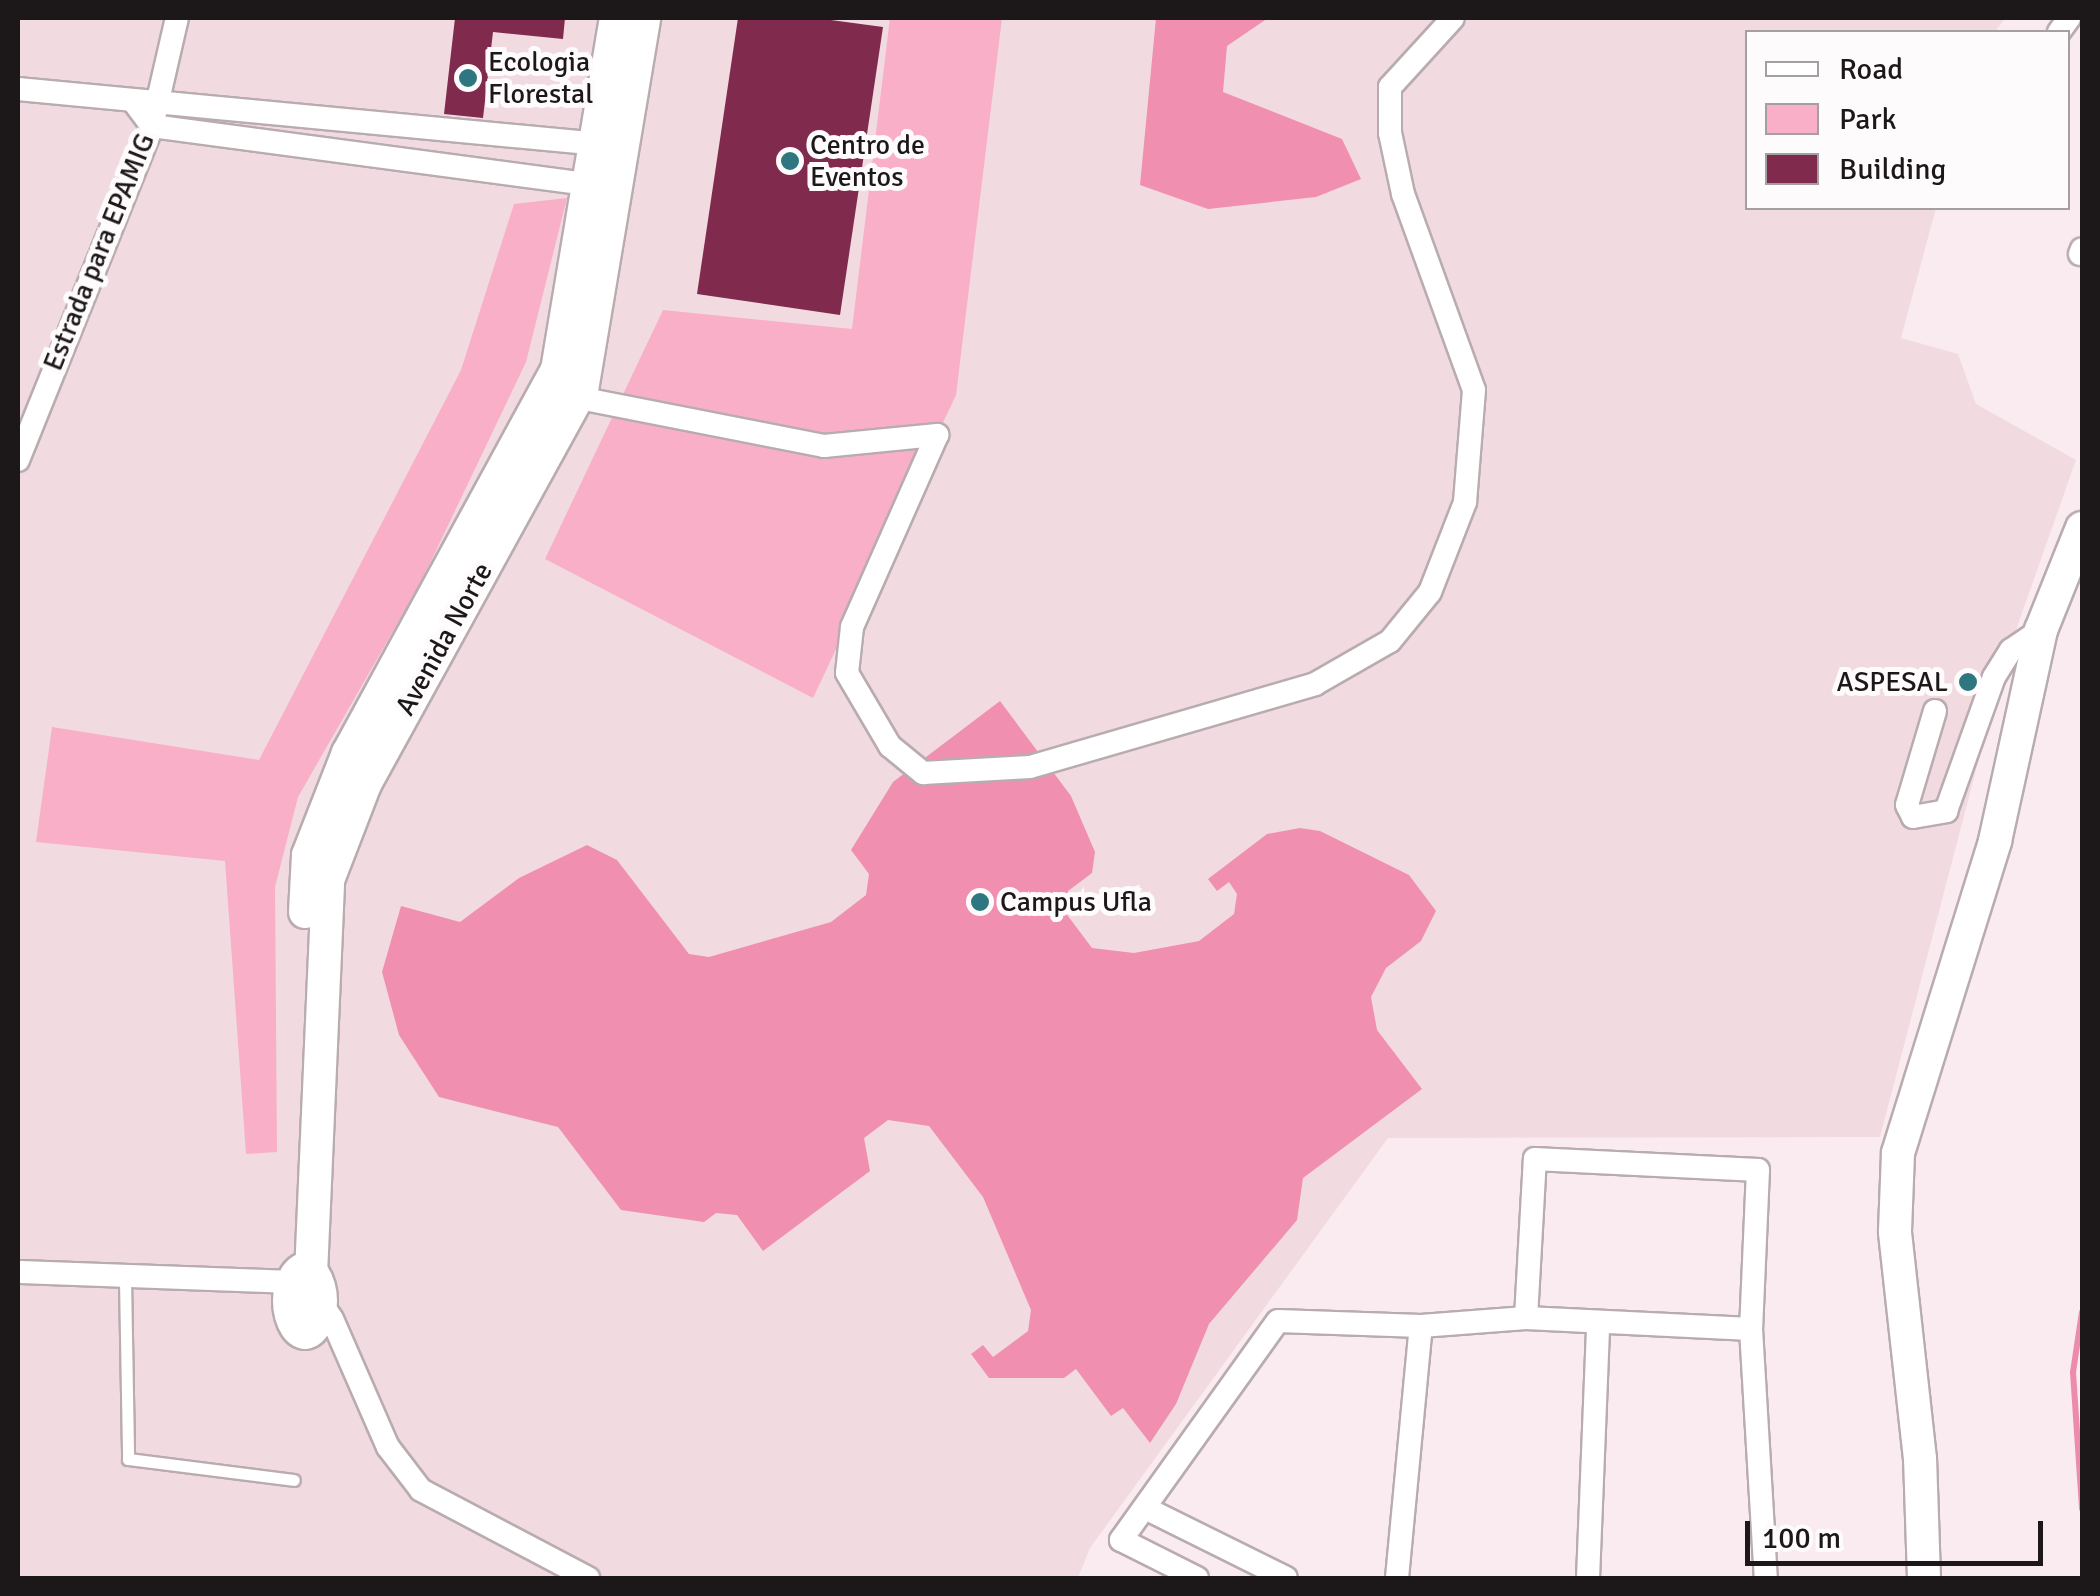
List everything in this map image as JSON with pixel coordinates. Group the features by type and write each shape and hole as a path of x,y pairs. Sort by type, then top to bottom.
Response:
{"street":[{"name":"Estrada para EPAMIG","path":"18,460 152,126 177,18"},
{"name":"Avenida Norte","path":"561,395 557,370 599,144 616,18"},
{"name":"Avenida Norte","path":"301,1279 308,855 348,753 561,395 644,18"},
{"path":"561,395 824,446 937,435 852,626 848,673 890,746 922,773 1030,768 1315,684 1390,640 1420,604 1465,502 1474,390 1404,194 1390,133 1390,87 1453,18"},
{"path":"18,89 599,144"},
{"path":"133,101 152,126 592,185"},
{"path":"390,156 392,124"},
{"path":"1924,1578 1920,1460 1895,1231 1898,1153 1994,841 2041,630 2082,528"},
{"path":"1936,710 1907,805 1913,817 1946,811 1994,677 2011,650 2041,630"},
{"path":"1526,1318 1535,1159 1758,1170 1751,1329 1766,1578"},
{"path":"18,1272 125,1279 301,1279 332,1319 388,1447 420,1490 588,1578"},
{"path":"1197,1578 1120,1540 1278,1320 1421,1326 1526,1318 1751,1329"},
{"path":"1588,1578 1598,1324"},
{"path":"1397,1578 1421,1326"},
{"path":"1146,1508 1286,1578"}],"lane":[{"path":"125,1279 128,1459 294,1480"}],"shaded area":[{"name":"Campus Ufla","path":"18,18 2005,18 1996,30 1745,30 1745,210 1935,210 1901,338 1958,354 1976,404 2076,460 2003,667 1880,1137 1388,1138 1090,1548 1078,1578 18,1578"},
{"path":"1156,18 1268,18 1227,46 1223,92 1342,139 1361,179 1316,197 1208,209 1140,185"},
{"path":"1000,701 1071,796 1095,852 1092,873 1068,891 1065,912 1092,948 1134,953 1199,941 1234,914 1237,894 1229,882 1217,891 1208,879 1267,834 1300,828 1320,831 1409,875 1436,911 1421,941 1386,968 1371,997 1377,1030 1422,1089 1303,1178 1297,1220 1209,1324 1176,1404 1150,1443 1123,1408 1111,1416 1076,1369 1064,1378 989,1378 971,1354 983,1345 993,1357 1028,1331 1031,1310 983,1197 929,1126 888,1120 864,1138 870,1171 763,1251 737,1215 716,1213 704,1222 621,1210 558,1127 439,1097 399,1035 382,972 401,906 460,922 519,878 587,845 617,860 689,954 709,957 831,922 866,895 869,874 851,850 893,782"}],"green space":[{"path":"890,18 1002,18 956,395 813,698 545,559 663,310 852,329"},
{"path":"567,198 526,362 420,584 298,797 275,887 277,1152 246,1154 225,861 36,842 52,727 259,760 461,370 514,204"}],"building":[{"name":"Ecologia Florestal","path":"455,18 565,18 563,39 493,32 483,118 444,114"},
{"name":"Centro de Eventos","path":"738,18 816,18 883,27 840,315 697,294"}],"waterway":[{"path":"2082,1312 2073,1372 2082,1509"}],"place":[{"name":"Ecologia Florestal","path":"468,78"},
{"name":"Centro de Eventos","path":"790,161"},
{"name":"ASPESAL","path":"1968,682"},
{"name":"Campus Ufla","path":"980,902"}]}
